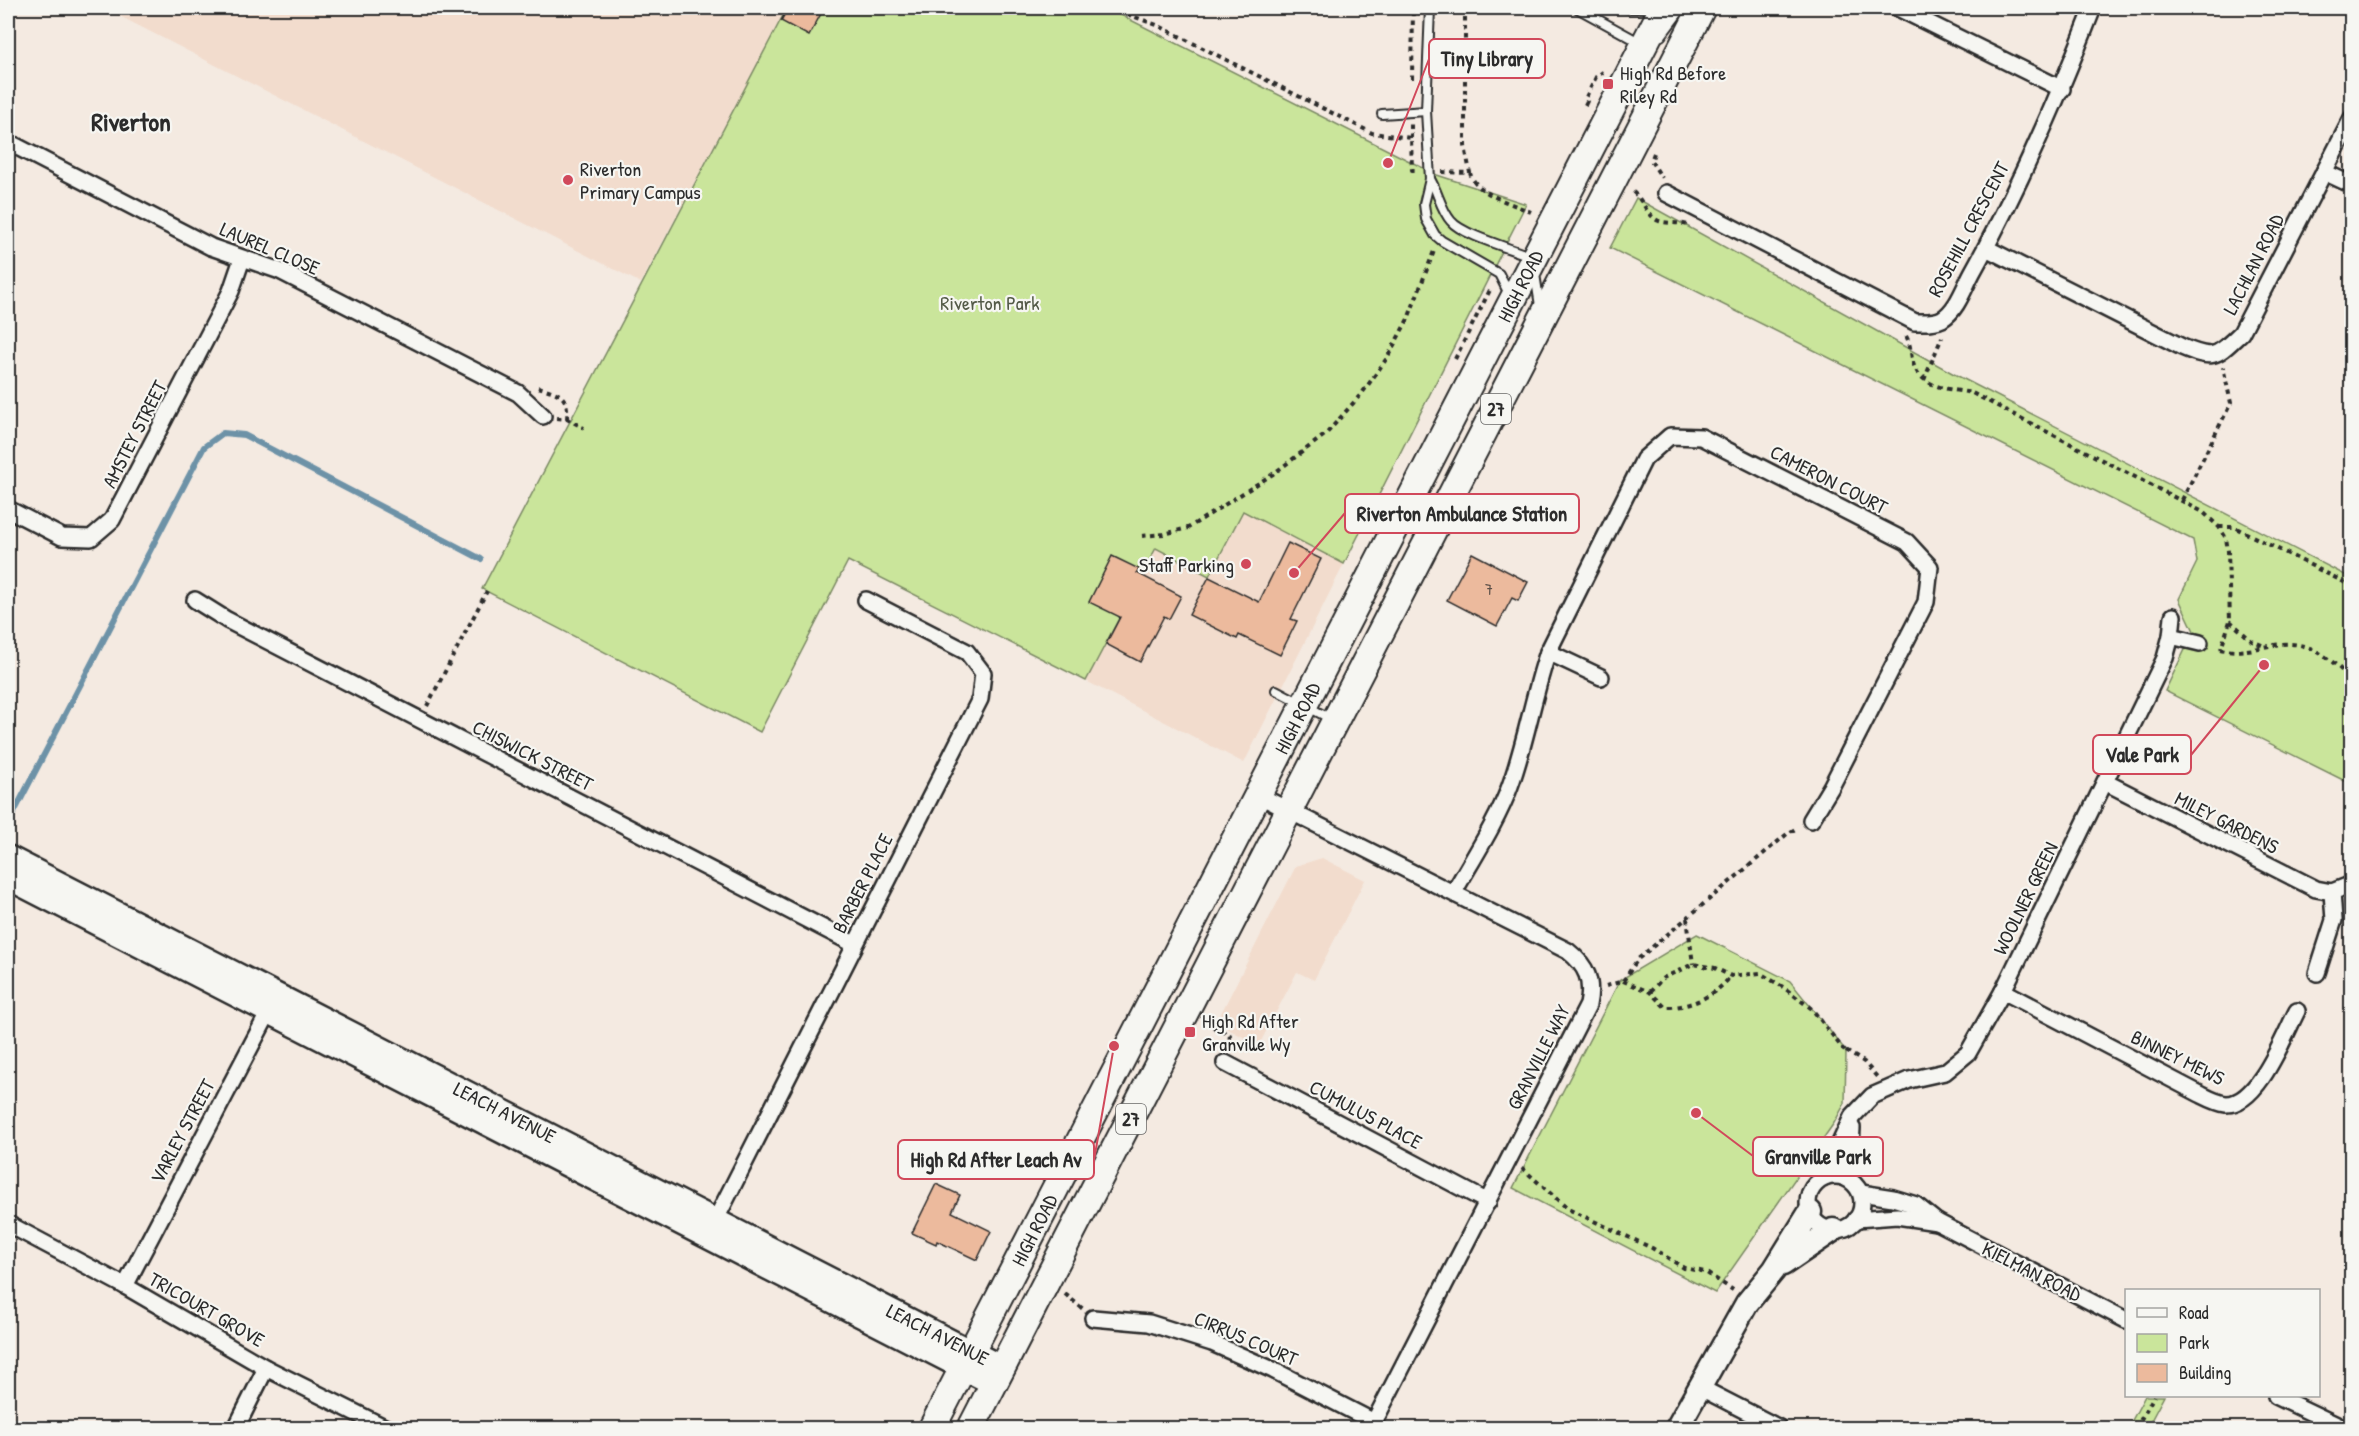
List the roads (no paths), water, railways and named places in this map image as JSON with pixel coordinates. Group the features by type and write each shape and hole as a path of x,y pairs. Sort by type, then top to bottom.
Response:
{"main road":[{"name":"HIGH ROAD","path":"932,1428 1662,8"},
{"name":"HIGH ROAD","path":"972,1428 1702,8"}],"street":[{"path":"1898,8 2062,89"},
{"name":"ROSEHILL CRESCENT","path":"1666,193 1915,322 1942,319 1954,307 1986,248 2062,89 2092,8"},
{"name":"LACHLAN ROAD","path":"1986,248 2182,347 2201,355 2219,353 2241,333 2352,118"},
{"name":"LAUREL CLOSE","path":"8,142 211,247 280,271 518,393 543,416"},
{"path":"2324,172 2352,185"},
{"name":"AMSTEY STREET","path":"8,509 62,537 91,538 112,520 231,291 242,259"},
{"name":"CAMERON COURT","path":"1454,892 1509,788 1548,652 1644,459 1670,436 1701,436 1907,542 1930,567 1926,602 1831,787 1811,820"},
{"name":"CHISWICK STREET","path":"195,600 227,620 855,944"},
{"name":"BARBER PLACE","path":"711,1227 980,699 983,673 967,652 866,600"},
{"name":"WOOLNER GREEN","path":"1824,1178 1852,1118 1872,1096 1909,1080 1945,1072 1968,1053 2003,991 2164,658 2171,636 2173,616"},
{"path":"2171,636 2200,643"},
{"path":"1548,652 1601,677"},
{"name":"MILEY GARDENS","path":"2105,782 2301,883 2316,890 2332,892"},
{"path":"1258,795 1454,892"},
{"name":"LEACH AVENUE","path":"8,857 273,1004"},
{"name":"LEACH AVENUE","path":"8,878 273,1004 998,1376"},
{"path":"2317,973 2334,920 2332,892 2352,884"},
{"name":"GRANVILLE WAY","path":"1372,1425 1588,1005 1591,993 1590,978 1581,961 1568,951 1454,892"},
{"name":"BINNEY MEWS","path":"2003,991 2200,1094 2227,1104 2241,1101 2254,1090 2296,1011"},
{"name":"VARLEY STREET","path":"125,1286 273,1004"},
{"name":"CUMULUS PLACE","path":"1225,1063 1488,1202"},
{"path":"1849,1179 1852,1118"},
{"path":"1824,1178 1832,1175 1849,1179 1861,1193 1863,1202 1856,1219"},
{"name":"KIELMAN ROAD","path":"1677,1428 1747,1303 1774,1270 1810,1212 1809,1196 1812,1189 1824,1178"},
{"name":"KIELMAN ROAD","path":"1861,1193 1893,1198 1916,1205 1937,1222 2125,1319"},
{"path":"1810,1212 1819,1224 1833,1230"},
{"name":"KIELMAN ROAD","path":"1774,1270 1833,1230 1846,1228 1856,1219 1897,1216 1937,1222"},
{"name":"TRICOURT GROVE","path":"8,1224 125,1286 266,1368 386,1428"},
{"name":"CIRRUS COURT","path":"1093,1318 1149,1323 1212,1343 1273,1370 1372,1425"},
{"path":"236,1428 266,1368"},
{"path":"1699,1387 1779,1428"},
{"path":"2280,1397 2343,1428"}],"lane":[{"path":"1430,8 1426,111 1430,175 1424,204 1426,219 1435,235 1442,241 1498,274 1512,300"},
{"path":"1577,8 1643,44 1649,45 1655,43 1682,8"},
{"path":"1627,8 1662,8"},
{"path":"1382,114 1426,111"},
{"path":"1430,175 1451,222 1463,231 1534,258 1536,288 1543,317"},
{"path":"1276,690 1335,721"}],"waterway":[{"path":"9,822 204,447 223,433 244,435 481,559"}],"place":[{"name":"High Rd Before Riley Rd","path":"1608,84"},
{"name":"Tiny Library","path":"1388,163"},
{"name":"Riverton Primary Campus","path":"568,180"},
{"name":"Staff Parking","path":"1246,564"},
{"name":"Riverton Ambulance Station","path":"1294,573"},
{"name":"Vale Park","path":"2264,665"},
{"name":"High Rd After Granville Wy","path":"1190,1032"},
{"name":"High Rd After Leach Av","path":"1114,1046"},
{"name":"Granville Park","path":"1696,1113"}],"district":[{"name":"Riverton","path":"131,121"}],"park label":[{"name":"Riverton Park","path":"990,302"}]}
